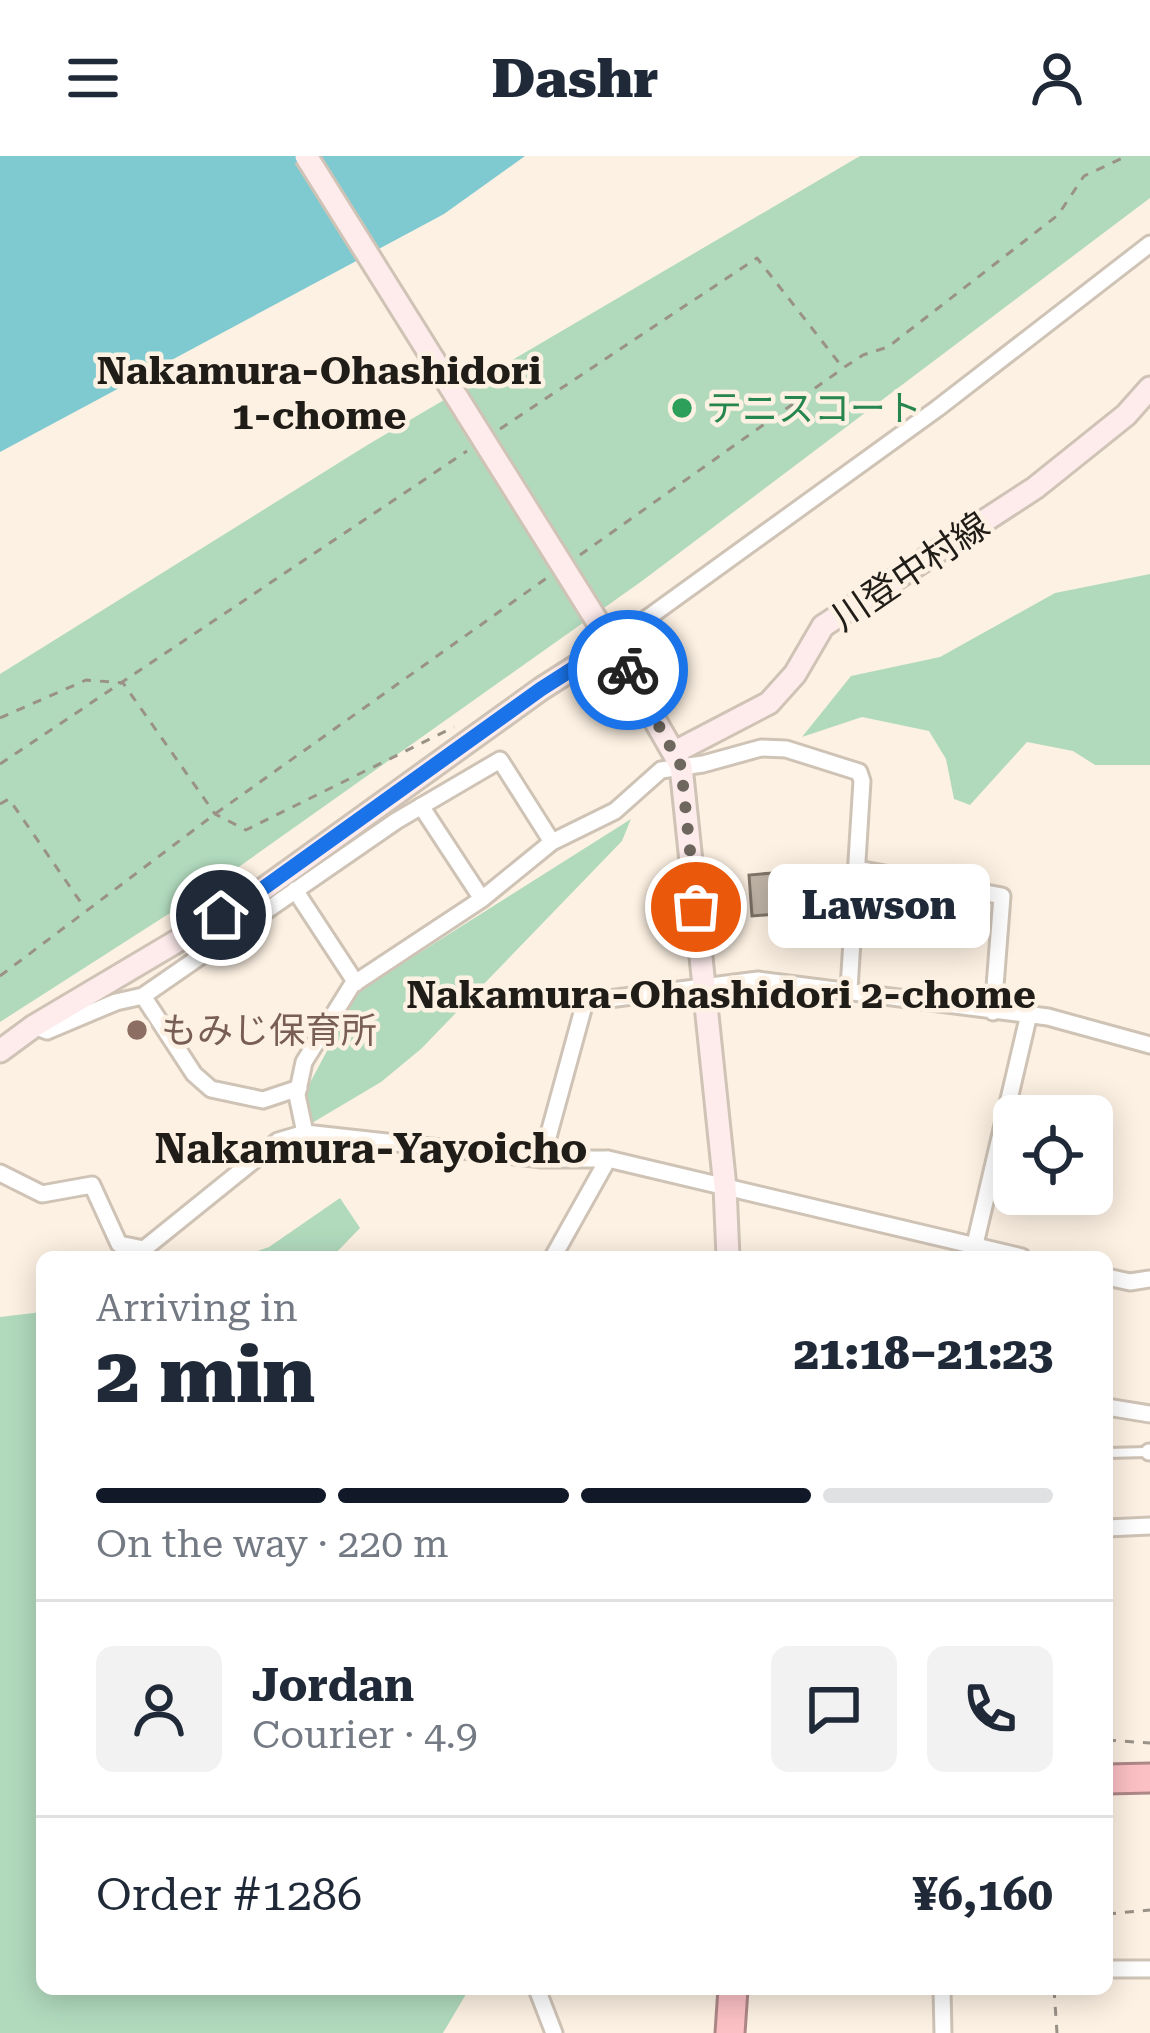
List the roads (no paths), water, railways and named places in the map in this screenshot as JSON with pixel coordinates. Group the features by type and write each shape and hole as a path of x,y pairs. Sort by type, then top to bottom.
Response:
{"highway":[{"path":"1113,1779 1150,1778"},
{"path":"730,2033 733,1995"}],"main road":[{"path":"306,156 607,636 678,759 725,1187 728,1251"},
{"name":"川登中村線","path":"678,759 769,703 795,674 823,626 1035,488 1126,415 1150,388"},
{"path":"0,1051 258,892 541,689 607,636"}],"street":[{"path":"607,636 938,408 1150,244"},
{"path":"305,1133 298,1088 304,1062 356,982 482,899 552,842 614,811 678,759 786,749 852,767 862,781 849,989"},
{"path":"34,1026 47,1031 116,1002 143,996 421,806 500,760 552,842"},
{"path":"421,806 482,899"},
{"path":"858,869 1002,896 993,1012"},
{"path":"295,890 356,982"},
{"path":"542,1159 585,1002 758,980 1029,1014 1150,1045"},
{"path":"143,996 194,1075 212,1089 263,1100 298,1088"},
{"path":"0,1173 41,1194 92,1185 119,1244 145,1249 278,1142 305,1133 542,1159 608,1159 973,1251 1029,1014"},
{"path":"557,1251 608,1159"},
{"path":"1113,1278 1150,1279"},
{"path":"1113,1408 1150,1414"},
{"path":"1113,1528 1150,1526"},
{"path":"1113,1970 1150,1970"},
{"path":"539,1995 554,2033"},
{"path":"942,1995 943,2033"}],"lane":[{"path":"1113,1453 1150,1452"}],"water":[{"path":"0,156 525,156 444,214 0,452"}],"place":[{"name":"テニスコート","path":"682,408"},
{"name":"Lawson","path":"696,907"},
{"name":"もみじ保育所","path":"137,1030"}],"district":[{"name":"Nakamura-Ohashidori 1-chome","path":"319,392"},
{"name":"Nakamura-Ohashidori 2-chome","path":"721,994"},
{"name":"Nakamura-Yayoicho","path":"371,1148"}]}
